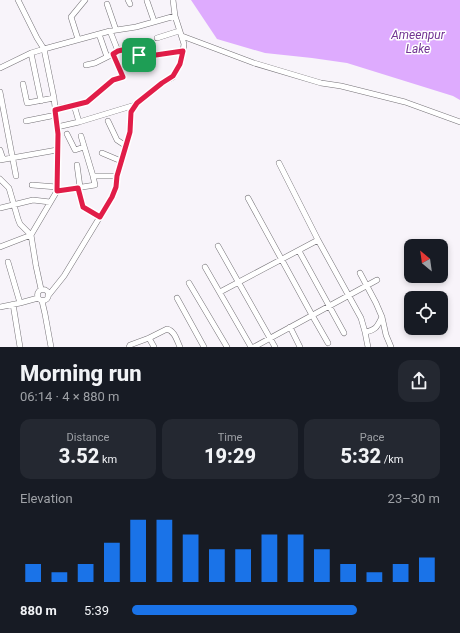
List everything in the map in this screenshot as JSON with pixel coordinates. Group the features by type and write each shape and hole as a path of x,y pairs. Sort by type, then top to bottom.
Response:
{"street":[{"path":"0,247 31,235 57,189 58,134 54,98 44,49 18,0"},
{"path":"78,39 71,17 85,0"},
{"path":"0,306 44,298 64,276 112,197 130,132 131,112 137,103 173,76 180,64 184,44 170,0"},
{"path":"173,0 173,8"},
{"path":"146,1 154,21"},
{"path":"26,121 87,102 113,80 123,77 115,52 113,30 107,4"},
{"path":"0,61 1,67 31,53 78,39 113,30 136,27 175,16"},
{"path":"99,34 107,57"},
{"path":"157,38 180,34 254,63 321,83 341,86 405,102 460,122"},
{"path":"86,65 95,63 115,52 136,47 139,55 149,54 149,56 183,51"},
{"path":"31,53 41,101"},
{"path":"23,84 27,103 54,98"},
{"path":"0,92 16,176"},
{"path":"74,105 79,122"},
{"path":"57,127 135,105"},
{"path":"108,121 117,140 126,146"},
{"path":"67,134 75,150 84,148"},
{"path":"32,185 57,189 79,188 95,185 81,136"},
{"path":"0,150 1,160 57,150"},
{"path":"102,153 122,161"},
{"path":"279,163 318,240 361,318 368,347"},
{"path":"77,165 79,188 83,207 100,217"},
{"path":"93,176 117,176"},
{"path":"0,179 9,188 20,224 31,235 36,266 42,289 47,291 44,298 45,314 51,347"},
{"path":"248,198 328,343"},
{"path":"0,208 33,200 50,202"},
{"path":"220,292 318,240"},
{"path":"218,246 259,322 275,347"},
{"path":"299,251 344,333"},
{"path":"8,262 20,302"},
{"path":"205,266 252,347 377,280"},
{"path":"360,274 382,317 386,335 391,347"},
{"path":"189,283 227,347"},
{"path":"42,289 37,293 44,298"},
{"path":"177,298 204,347"},
{"path":"13,304 20,347"},
{"path":"365,332 377,327 382,317"},
{"path":"290,327 300,347"},
{"path":"129,347 130,345 167,329 172,332 180,347"},
{"path":"149,338 154,347"}],"water":[{"name":"Ameenpur Lake","path":"191,0 460,0 460,100 453,96 347,63 265,53 217,39"}],"route":[{"path":"136,47 139,55 149,54 149,56 183,51 180,64 173,76 137,103 131,112 130,132 117,176 116,187 100,217 83,207 78,188 57,191 58,134 55,110 87,102 113,80 123,77 113,54 118,51 136,47"}]}
